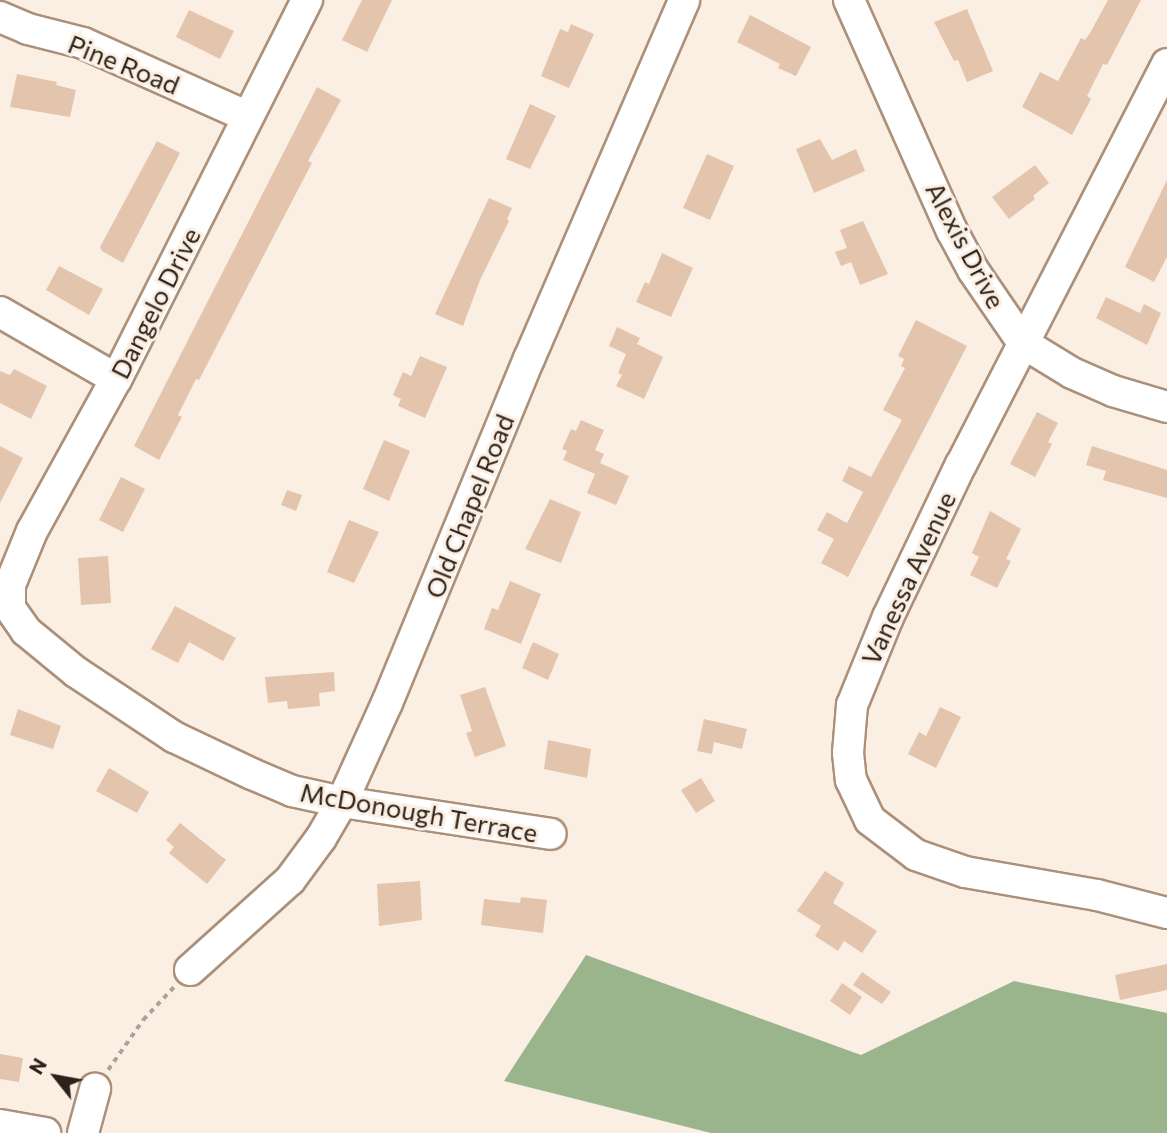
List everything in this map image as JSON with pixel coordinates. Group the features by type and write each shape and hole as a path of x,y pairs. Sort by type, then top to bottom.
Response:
{"street":[{"name":"Dangelo Drive","path":"10,608 10,585 26,543 116,379 232,152 246,116 307,0"},
{"name":"Old Chapel Road","path":"191,970 290,880 314,848 342,802 387,703 529,359 684,0"},
{"name":"Alexis Drive","path":"849,0 952,231 973,270 1023,343 1072,373 1113,391 1167,407"},
{"name":"Pine Road","path":"0,17 28,29 83,43 246,116"},
{"name":"Vanessa Avenue","path":"1167,64 961,464 864,669 849,720 851,780 870,820 916,855 965,872 1097,895 1167,913"},
{"path":"0,312 116,379"},
{"name":"McDonough Terrace","path":"10,608 26,631 47,650 174,737 292,790 342,802 551,834"},
{"path":"83,1133 95,1089"},
{"path":"0,1125 45,1133"}],"path":[{"path":"95,1089 143,1020 191,970"}],"green space":[{"path":"586,955 861,1055 1014,981 1167,1013 1167,1133 711,1133 504,1081"}],"building":[{"path":"362,0 392,0 367,52 342,40"},
{"path":"1108,0 1141,0 1107,65 1103,64 1087,96 1091,99 1072,135 1022,107 1040,72 1058,81 1081,38 1085,40 1090,33"},
{"path":"967,9 993,71 967,82 958,60 954,61 934,22"},
{"path":"189,10 234,31 220,59 176,37"},
{"path":"750,15 811,47 796,76 778,68 780,64 737,42"},
{"path":"571,24 594,34 569,88 541,76 560,29 568,32"},
{"path":"17,74 57,82 56,85 76,90 70,117 10,107"},
{"path":"317,87 341,100 308,161 312,163 199,380 196,379 178,415 182,417 159,460 134,446"},
{"path":"530,104 556,116 530,169 506,159"},
{"path":"820,139 832,160 856,149 865,171 814,193 796,149"},
{"path":"157,141 180,153 123,263 102,251 100,247"},
{"path":"707,154 734,166 710,220 683,208"},
{"path":"1035,165 1049,183 1033,196 1035,199 1009,219 992,197"},
{"path":"1167,180 1167,257 1154,282 1125,267"},
{"path":"489,198 512,208 507,219 509,221 480,280 463,326 435,314"},
{"path":"863,221 888,274 860,285 851,262 841,266 835,252 847,248 840,230"},
{"path":"662,253 693,268 671,317 636,302 645,282 649,284"},
{"path":"59,266 103,289 89,315 46,290"},
{"path":"1106,297 1140,313 1144,304 1161,313 1147,345 1096,318"},
{"path":"916,320 967,346 848,577 821,563 834,539 817,530 827,512 847,523 863,492 842,481 849,466 871,477 902,420 883,410 905,368 901,366 904,359 898,356"},
{"path":"617,327 640,338 637,344 663,357 644,399 616,386 622,375 618,373 626,354 609,346"},
{"path":"420,356 447,367 425,418 398,406 401,399 393,395 403,372 411,376"},
{"path":"14,369 47,386 31,419 0,403 0,371 10,375"},
{"path":"1037,412 1058,423 1048,442 1052,444 1035,477 1010,464"},
{"path":"581,420 604,430 595,450 604,454 600,463 629,476 616,505 587,493 595,474 563,460 567,451 562,449 571,429 576,431"},
{"path":"384,440 410,451 389,501 363,489"},
{"path":"0,446 23,458 0,503"},
{"path":"1092,446 1167,470 1167,498 1103,480 1106,471 1086,465"},
{"path":"121,477 145,489 123,532 99,520"},
{"path":"287,490 302,495 296,511 281,505"},
{"path":"550,499 581,512 561,563 525,549"},
{"path":"990,511 1021,529 1006,559 1011,561 997,588 970,575 979,557 972,553"},
{"path":"349,520 379,532 354,583 327,572"},
{"path":"108,556 111,603 81,605 78,558"},
{"path":"510,581 541,594 521,644 484,629 492,608 498,610"},
{"path":"175,606 236,638 223,661 189,642 178,663 151,649"},
{"path":"533,642 559,654 548,680 522,668"},
{"path":"334,672 335,691 319,693 320,706 288,709 287,701 268,703 265,677"},
{"path":"485,687 506,746 475,757 466,733 472,731 460,695"},
{"path":"940,707 961,717 936,768 908,754 919,732 926,736"},
{"path":"18,709 61,726 53,749 10,735"},
{"path":"704,719 747,729 742,749 714,742 712,754 697,751"},
{"path":"548,740 591,749 587,778 544,769"},
{"path":"109,768 149,792 137,813 96,791"},
{"path":"701,778 715,801 696,813 681,790"},
{"path":"180,823 226,860 207,884 169,853 174,847 166,840"},
{"path":"825,871 844,883 833,903 877,931 862,953 844,941 838,951 815,936 821,926 797,911"},
{"path":"420,881 422,920 379,926 377,884"},
{"path":"521,897 547,900 543,933 481,925 484,899 520,903"},
{"path":"1167,964 1167,990 1120,1000 1115,975"},
{"path":"862,972 891,992 882,1004 853,985"},
{"path":"842,983 862,997 850,1015 830,1001"},
{"path":"0,1054 23,1058 19,1082 0,1079"}]}
